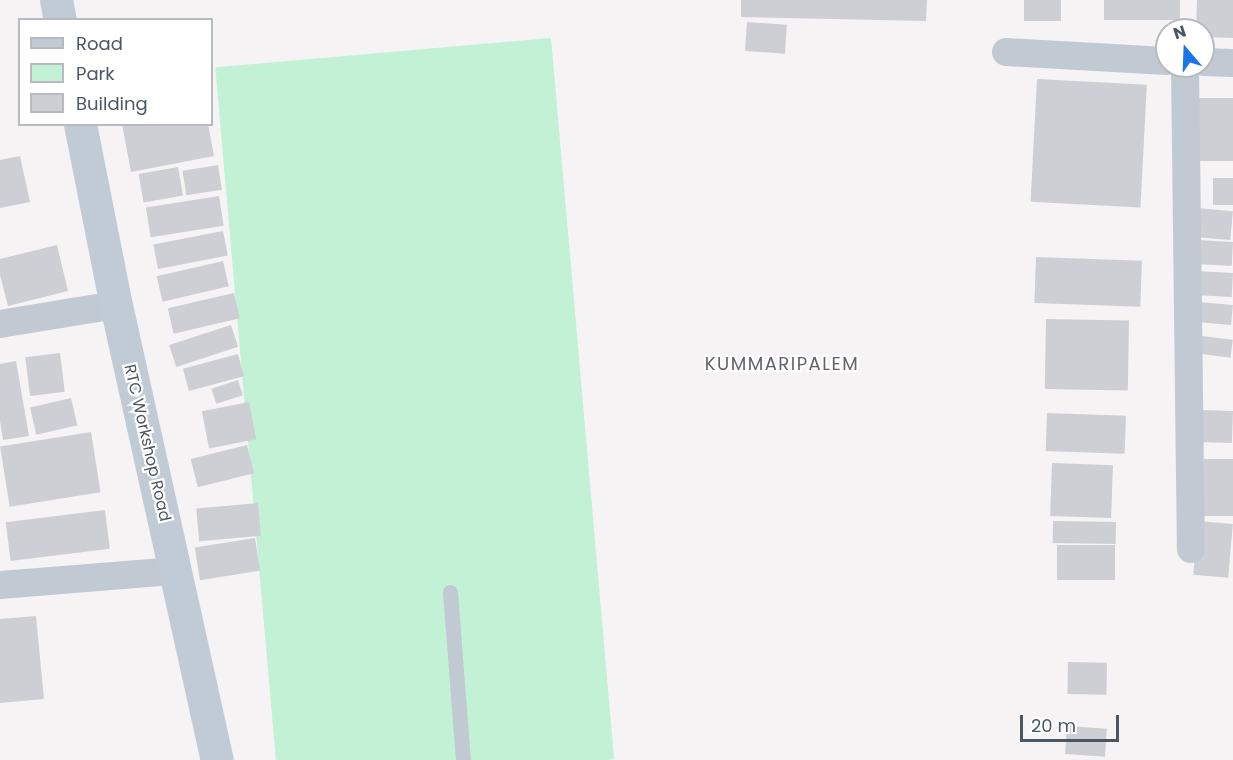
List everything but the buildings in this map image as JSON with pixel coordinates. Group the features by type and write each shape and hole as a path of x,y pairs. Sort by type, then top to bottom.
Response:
{"street":[{"path":"56,0 60,18"},
{"path":"1006,52 1155,60"},
{"path":"1215,62 1233,63"},
{"path":"1185,78 1191,549"},
{"name":"RTC Workshop Road","path":"80,126 116,305 217,760"},
{"path":"0,324 116,305"},
{"path":"0,585 175,571"}],"lane":[{"path":"450,592 463,760"}],"green space":[{"path":"551,38 614,759 276,760 215,67"}],"district":[{"name":"KUMMARIPALEM","path":"782,364"}]}
